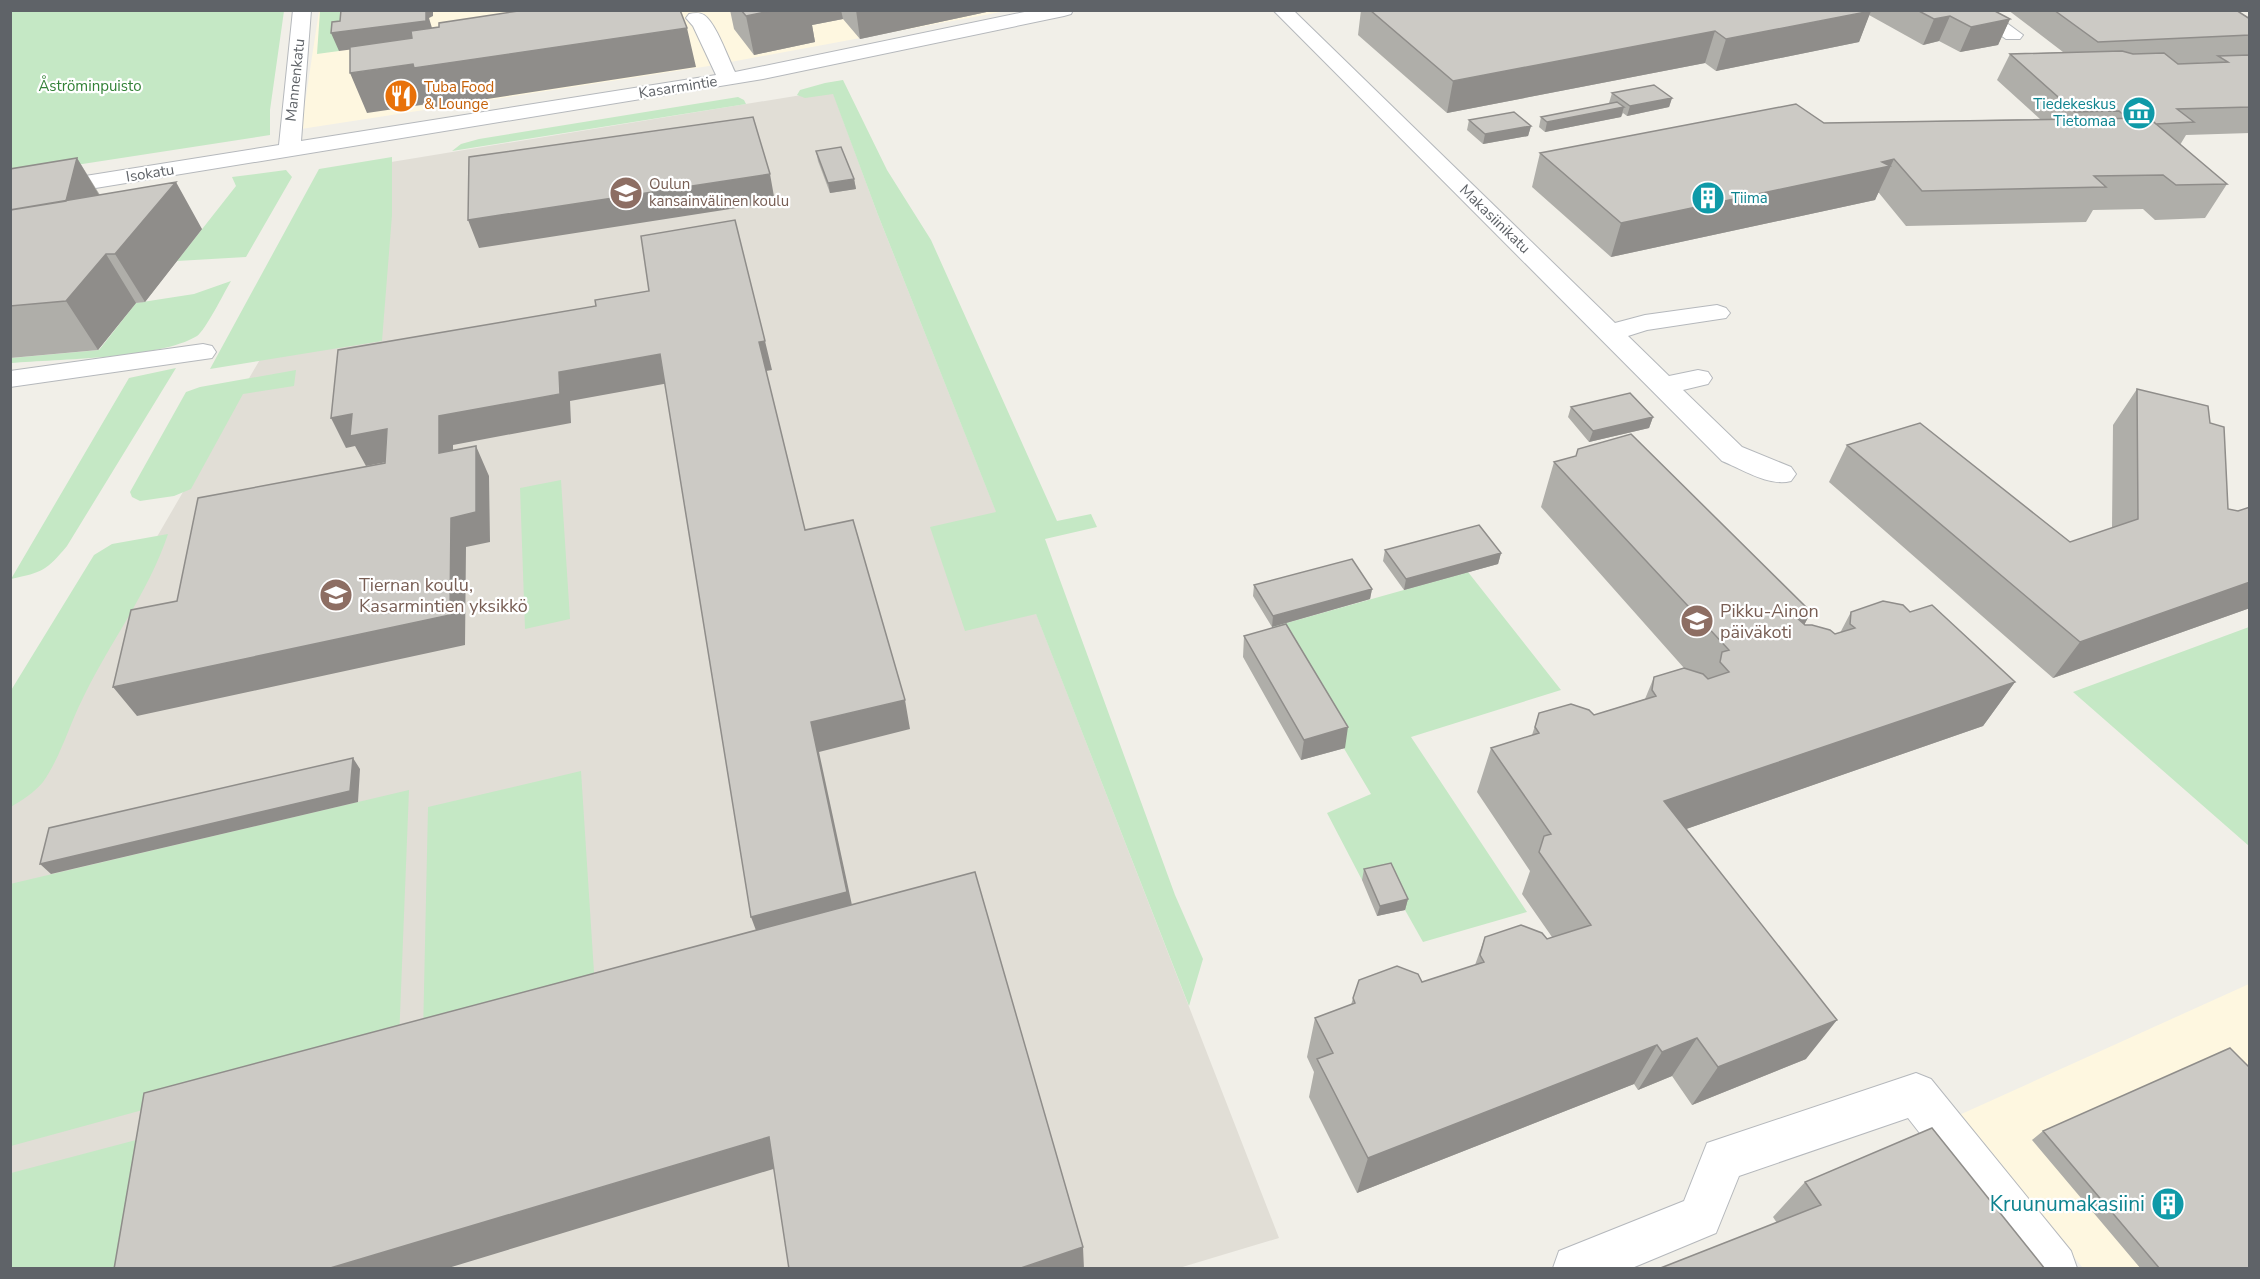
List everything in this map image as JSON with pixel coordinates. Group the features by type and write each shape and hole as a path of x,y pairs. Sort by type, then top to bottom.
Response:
{"street":[{"name":"Mannenkatu","path":"289,150 302,10"},
{"name":"Kasarmintie","path":"289,150 728,79 1064,10"},
{"name":"Makasiinikatu","path":"1282,10 1732,454 1781,474"},
{"path":"1975,10 2013,35"},
{"path":"696,18 702,24 728,79"},
{"name":"Isokatu","path":"10,195 289,150"},
{"path":"1610,333 1645,323 1717,313"},
{"path":"10,379 202,352"},
{"path":"1662,386 1698,378"},
{"path":"1576,1269 1700,1217 1723,1159 1916,1094 2054,1269"}],"shaded area":[{"path":"319,11 1006,11 709,66 301,129"},
{"path":"832,90 878,215 1009,544 1279,1238 1179,1268 11,1268 11,788 373,165"},
{"path":"2249,984 2249,1268 2083,1268 1957,1116"}],"green space":[{"name":"Åströminpuisto","path":"11,11 284,11 270,110 270,135 11,175"},
{"path":"320,11 350,11 339,51 317,54"},
{"path":"843,80 887,170 931,240 1057,521 1091,514 1097,527 1045,539 1175,895 1203,959 1189,1006 1036,614 965,631 930,527 996,512 878,215 833,94 805,98 797,95 800,90"},
{"path":"738,97 746,104 452,151 461,144 479,139"},
{"path":"392,157 392,215 382,341 210,369 319,169"},
{"path":"286,170 292,177 246,257 177,261 236,186 232,177"},
{"path":"231,281 201,333 180,344 134,354 11,363 11,358 99,350 136,303 194,294"},
{"path":"176,368 67,546 54,561 43,569 11,579 129,378"},
{"path":"296,370 294,386 243,394 191,489 174,496 140,501 132,497 130,492 186,392 200,387"},
{"path":"561,480 570,619 525,629 520,488"},
{"path":"168,534 150,577 77,710 49,773 36,790 11,807 10,692 94,555 112,544"},
{"path":"1468,572 1561,690 1411,737 1527,912 1423,942 1405,910 1362,880 1327,813 1371,794 1272,627"},
{"path":"2250,627 2249,846 2073,692"},
{"path":"581,771 595,988 423,1035 428,807"},
{"path":"409,790 399,1040 11,1146 10,884"},
{"path":"155,1135 136,1268 11,1268 11,1173"}],"building":[{"path":"341,10 426,10 426,21 331,33 332,22 340,21"},
{"path":"525,10 680,10 687,28 414,68 413,64 350,73 350,47 412,38 411,31 439,27 439,23"},
{"path":"741,10 775,10 746,16"},
{"path":"1370,10 1871,11 1726,39 1715,31 1453,81"},
{"path":"1917,10 1993,10 2010,19 1971,27 1950,16 1934,19"},
{"path":"2054,10 2236,10 2250,19 2250,35 2098,42"},
{"path":"2122,51 2133,54 2164,53 2178,64 2228,62 2218,56 2250,55 2250,107 2177,109 2194,122 2156,124 2149,118 2127,118 2119,111 2075,112 2010,54"},
{"path":"1654,85 1672,98 1630,106 1612,93"},
{"path":"1617,102 1624,107 1547,122 1541,117"},
{"path":"1796,104 1824,123 2149,118 2227,184 2176,185 2163,175 2094,176 2106,187 1922,191 1894,159 1882,162 1890,166 1621,223 1540,153"},
{"path":"1514,112 1531,126 1485,134 1469,120"},
{"path":"753,117 770,174 468,220 469,157"},
{"path":"841,147 854,179 828,183 816,151"},
{"path":"77,158 66,201 10,210 10,169"},
{"path":"176,182 115,254 106,254 66,301 10,306 10,210"},
{"name":"Tiernan koulu, Kasarmintien yksikkö","path":"735,220 765,341 759,342 805,530 853,520 905,700 811,722 847,892 751,917 660,354 559,372 560,394 439,416 439,453 476,446 476,512 451,518 450,615 113,687 131,610 177,601 198,498 385,463 387,429 350,436 352,414 331,418 338,350 596,306 595,300 649,291 641,236"},
{"path":"2137,389 2208,406 2210,423 2224,427 2228,509 2238,511 2250,507 2250,582 2080,642 1847,445 1920,423 2070,542 2138,519"},
{"path":"1630,393 1653,417 1593,431 1571,407"},
{"path":"1631,434 1811,612 1796,617 1805,625 1830,630 1835,634 1855,628 1850,624 1851,612 1883,601 1903,605 1910,612 1932,605 2015,682 1664,801 1837,1020 1718,1067 1697,1038 1662,1052 1657,1045 1368,1158 1317,1059 1333,1053 1315,1018 1355,1003 1353,998 1359,980 1397,966 1418,974 1422,982 1484,962 1480,955 1485,937 1521,925 1542,933 1547,939 1591,925 1539,852 1544,836 1551,834 1491,748 1539,733 1535,727 1539,713 1571,704 1589,710 1594,715 1656,696 1652,690 1654,677 1684,668 1703,674 1708,679 1729,672 1720,662 1722,652 1729,650 1554,462 1576,456 1578,449"},
{"path":"1479,525 1501,553 1406,579 1385,550"},
{"path":"1352,559 1372,589 1273,616 1254,585"},
{"path":"1286,624 1348,727 1304,740 1244,636"},
{"path":"353,758 350,791 40,864 49,828"},
{"path":"1391,863 1408,899 1380,906 1364,869"},
{"path":"975,872 1083,1247 1018,1269 789,1269 769,1137 327,1269 114,1269 144,1093"},
{"name":"Kruunumakasiini","path":"2230,1048 2250,1068 2250,1269 2160,1269 2043,1131"},
{"path":"1932,1128 2045,1269 1658,1269 1821,1205 1805,1182"}],"place":[{"name":"Tuba Food & Lounge","path":"401,96"},
{"name":"Tiedekeskus Tietomaa","path":"2139,113"},
{"name":"Oulun kansainvälinen koulu","path":"626,193"},
{"name":"Tiima","path":"1708,198"},
{"name":"Tiernan koulu, Kasarmintien yksikkö","path":"336,595"},
{"name":"Pikku-Ainon päiväkoti","path":"1697,621"},
{"name":"Kruunumakasiini","path":"2168,1204"}]}
